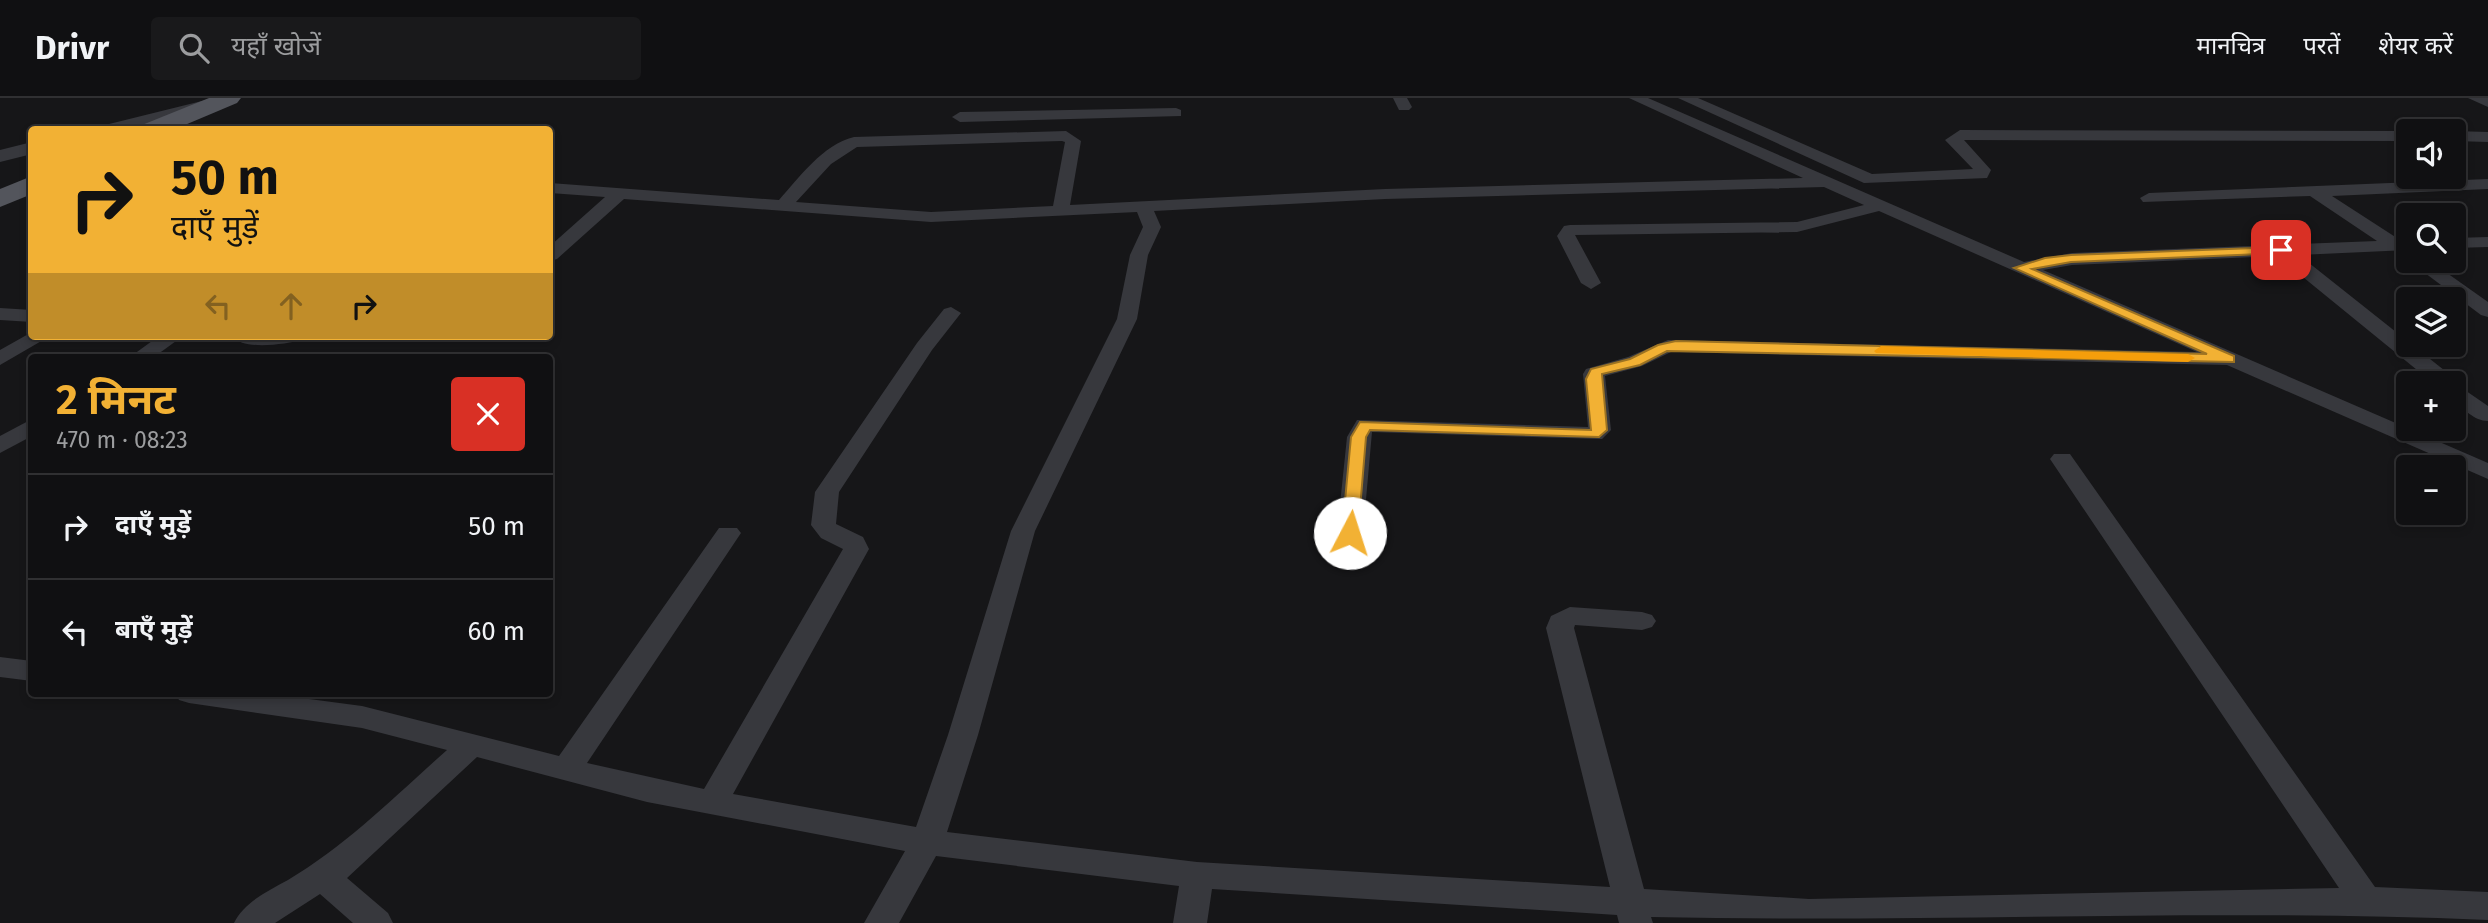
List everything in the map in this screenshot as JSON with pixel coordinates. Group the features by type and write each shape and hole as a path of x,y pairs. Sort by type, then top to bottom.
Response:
{"main road":[{"path":"160,126 229,98"},
{"path":"0,199 28,186"}],"street":[{"path":"1636,98 1879,206 2033,265 2229,359 2488,472"},
{"path":"1685,98 1877,180 1982,174 1983,170 1953,140 1960,135 2396,136"},
{"path":"2475,98 2488,103"},
{"path":"124,126 206,106"},
{"path":"960,117 1177,106 1176,133"},
{"path":"782,207 821,166 850,143 1066,136 1073,141 1061,209"},
{"path":"2466,136 2488,136"},
{"path":"0,156 28,149"},
{"path":"553,188 932,217 1143,204 1385,194 1824,182"},
{"path":"2149,198 2488,184"},
{"path":"2316,193 2396,243"},
{"path":"553,252 618,195"},
{"path":"881,923 927,842 963,735 1023,531 1127,319 1139,254 1152,228 1143,204"},
{"path":"1591,283 1566,236 1570,230 1797,227 1879,206"},
{"path":"2466,243 2488,242"},
{"path":"2033,265 2281,250 2396,248"},
{"path":"2281,250 2431,371"},
{"path":"2435,273 2488,311"},
{"path":"712,803 856,549 854,543 830,533 823,525 827,492 924,347 951,313"},
{"path":"0,314 28,316"},
{"path":"0,359 33,340"},
{"path":"145,354 167,340"},
{"path":"1350,533 1358,437 1365,425 1594,434 1600,430 1594,374 1600,370 1635,362 1668,346 2229,359"},
{"path":"2466,400 2485,415"},
{"path":"0,446 28,428"},
{"path":"2062,459 2366,901"},
{"path":"566,770 728,533"},
{"path":"1634,913 1560,628 1561,622 1570,616 1642,621"},
{"path":"0,667 28,670"},
{"path":"218,697 362,717 566,770 712,803 927,842 1197,875 1634,913 2307,913 2366,901 2488,906"},
{"path":"251,923 271,906 339,866 470,746"},
{"path":"1190,923 1197,875"},
{"path":"323,877 376,923"}],"slow traffic":[{"path":"1881,351 2188,358"}],"route":[{"path":"1350,533 1358,437 1360,429 1365,425 1589,435 1598,433 1600,430 1594,374 1600,370 1635,362 1663,347 1676,345 2229,359 2020,268 2045,261 2071,259 2281,250"}]}
